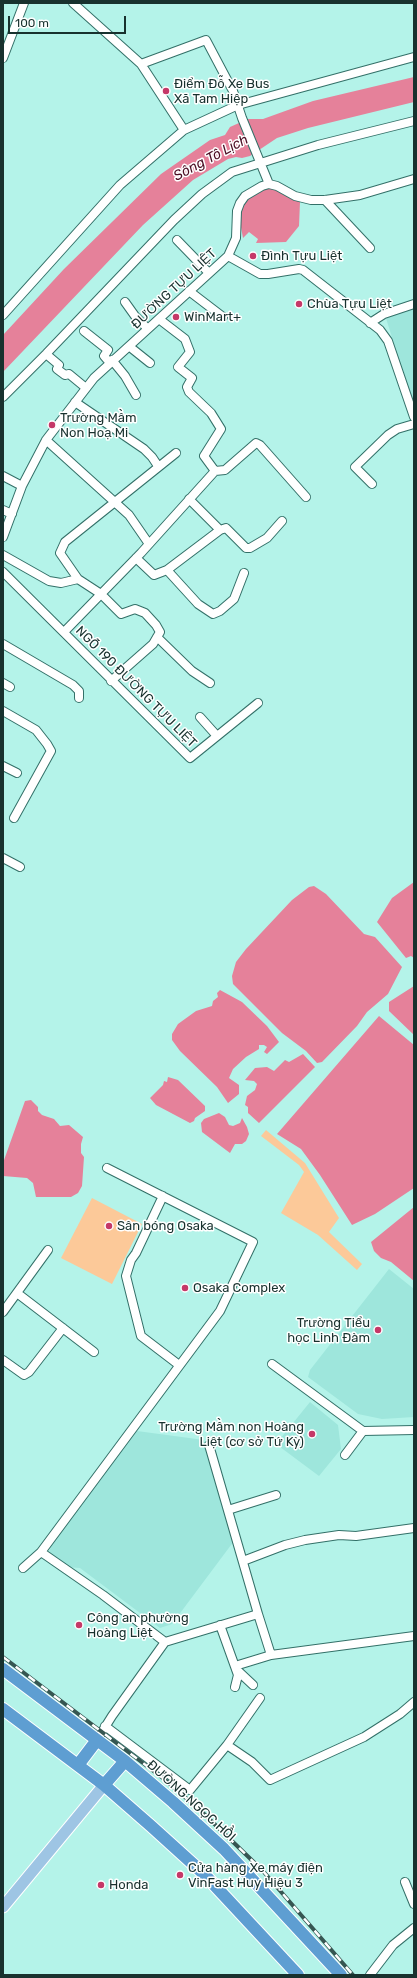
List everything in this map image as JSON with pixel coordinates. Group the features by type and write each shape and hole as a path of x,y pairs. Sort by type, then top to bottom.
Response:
{"highway":[{"name":"ĐƯỜNG NGỌC HỒI","path":"3,1669 125,1761 224,1849 341,1975"},
{"path":"3,1709 104,1785 140,1815 204,1874 298,1975"},
{"path":"78,1765 98,1740"},
{"path":"104,1785 125,1761"}],"main road":[{"path":"3,1907 104,1785"}],"street":[{"path":"3,58 24,3"},
{"path":"73,3 141,64 184,130"},
{"path":"141,64 206,40 233,91 242,118 269,184 278,186 295,196 311,200 325,200 360,195 414,179"},
{"path":"3,315 120,185 184,130 238,105 414,57"},
{"path":"3,397 174,220 202,194 232,172 260,162 374,130 414,121"},
{"name":"ĐƯỜNG TỰU LIỆT","path":"3,537 22,486 46,440 74,402 111,361 130,347 208,272 228,256 236,238 237,211 240,203 252,190 269,184"},
{"path":"325,200 370,248"},
{"path":"177,240 208,272"},
{"path":"228,256 260,274 299,269 303,270 380,330 388,341 414,417"},
{"path":"189,291 223,317"},
{"path":"125,302 134,316 148,329"},
{"path":"370,323 384,314 414,304"},
{"path":"159,319 185,339 190,352 178,367 192,378 187,387 189,392 211,413 221,430 204,456 215,471"},
{"path":"84,331 108,350 104,356 111,361 125,376 136,395"},
{"path":"130,347 150,363"},
{"path":"46,354 59,365 57,369 65,375 69,374 86,388"},
{"path":"74,402 144,449 158,466"},
{"path":"372,484 355,467 388,435 397,429 414,424"},
{"path":"46,440 129,515 149,544"},
{"path":"64,632 136,558 215,471 225,470 256,443 260,445 306,497"},
{"path":"112,682 153,644 160,632 145,613 135,609 121,614 101,594 78,579 60,553 64,542 176,452"},
{"path":"3,476 22,486"},
{"path":"189,499 220,530"},
{"path":"3,510 12,514"},
{"path":"136,558 154,575 167,570 220,530 226,528 246,548 250,548 267,538 282,521"},
{"path":"3,554 49,581 61,583 78,579"},
{"path":"167,570 198,604 213,614 220,611 234,599 244,573"},
{"name":"NGÕ 190 ĐƯỜNG TỰU LIỆT","path":"3,572 190,758 258,703"},
{"path":"157,637 192,671 210,683"},
{"path":"3,644 73,685 79,691 79,698"},
{"path":"3,711 36,730 48,744 51,751 14,818"},
{"path":"200,717 217,736"},
{"path":"3,766 16,774"},
{"path":"3,858 20,867"},
{"path":"23,1568 41,1552 220,1311 253,1242 107,1168"},
{"path":"163,1196 136,1253 131,1260 126,1276 141,1336 179,1365"},
{"path":"3,1312 48,1250"},
{"path":"17,1293 94,1352"},
{"path":"3,1360 24,1375 29,1372 63,1328"},
{"path":"272,1364 363,1432 414,1430"},
{"path":"345,1455 363,1432"},
{"path":"209,1445 271,1655"},
{"path":"228,1510 276,1494"},
{"path":"243,1561 286,1545 305,1540 339,1535 356,1536 414,1528"},
{"path":"41,1552 103,1595 165,1642"},
{"path":"98,1740 105,1726 165,1642 220,1625 259,1617"},
{"path":"220,1625 237,1670 253,1686"},
{"path":"237,1670 271,1655 414,1636"},
{"path":"235,1687 237,1670"},
{"path":"105,1726 190,1790 227,1745 260,1698"},
{"path":"227,1745 252,1762 270,1780 364,1737 400,1714 414,1702"},
{"path":"405,1882 414,1904"},
{"path":"370,1975 393,1945 414,1928"}],"shaded area":[{"path":"414,306 414,405 413,405 385,315"},
{"path":"266,1130 305,1163 339,1218 329,1232 362,1264 357,1270 318,1235 281,1213 304,1172 299,1165 261,1136"},
{"path":"92,1198 142,1224 112,1284 61,1258"},
{"name":"Trường Tiểu học Linh Đàm","path":"389,1269 414,1289 414,1417 382,1419 358,1414 308,1377 310,1370"},
{"name":"Trường Mầm non Hoàng Liệt (cơ sở Tứ Kỳ)","path":"310,1402 338,1425 341,1449 319,1476 276,1444"},
{"path":"137,1431 204,1440 234,1541 172,1624 160,1628 80,1568 67,1567 49,1553 51,1545"}],"water":[{"name":"Sông Tô Lịch","path":"414,77 414,102 308,128 277,138 250,156 228,159 193,180 143,225 3,372 3,335 64,269 161,174 210,140 225,135 230,127 248,119 263,119 313,101"},
{"path":"269,187 277,189 300,202 299,226 286,242 256,243 258,239 249,232 243,238 239,217 246,196"},
{"path":"414,882 414,958 411,956 406,958 377,922 392,898"},
{"path":"314,886 326,894 364,934 375,937 402,967 388,994 367,1012 357,1026 322,1062 317,1063 306,1051 282,1033 233,984 232,976 236,962 246,949 292,900 309,887"},
{"path":"414,986 414,1035 389,1011 389,1002"},
{"path":"220,990 242,1002 267,1026 279,1042 267,1054 264,1052 267,1047 264,1045 259,1045 259,1049 246,1057 233,1069 229,1078 239,1085 239,1094 228,1103 217,1087 180,1051 172,1040 172,1034 178,1024 196,1011 212,1006 213,1001 218,997 217,993"},
{"path":"379,1016 414,1045 414,1188 375,1214 352,1225 320,1175 301,1149 277,1134"},
{"path":"303,1054 315,1067 259,1123 248,1113 248,1107 245,1105 247,1096 255,1090 257,1084 254,1081 245,1080 255,1068 267,1067 274,1071 285,1060 289,1062"},
{"path":"168,1077 178,1080 205,1106 205,1111 195,1118 194,1121 190,1123 156,1105 150,1098 163,1085 164,1081 167,1082"},
{"path":"31,1100 38,1107 38,1111 42,1115 54,1119 60,1126 69,1125 83,1137 81,1144 81,1153 84,1157 82,1186 78,1193 71,1197 36,1197 33,1183 27,1178 3,1176 3,1163 25,1101"},
{"path":"219,1113 225,1117 229,1125 233,1126 240,1123 242,1118 249,1134 246,1141 242,1144 235,1144 230,1153 202,1132 201,1123 204,1119"},
{"path":"414,1207 414,1281 391,1262 381,1258 374,1251 371,1242"}],"railway":[{"path":"3,1657 164,1779 201,1811 263,1871 353,1975"}],"place":[{"name":"Điểm Đỗ Xe Bus Xã Tam Hiệp","path":"166,91"},
{"name":"Đình Tựu Liệt","path":"253,256"},
{"name":"Chùa Tựu Liệt","path":"299,304"},
{"name":"WinMart+","path":"176,317"},
{"name":"Trường Mầm Non Hoạ Mi","path":"52,425"},
{"name":"Sân bóng Osaka","path":"109,1226"},
{"name":"Osaka Complex","path":"185,1288"},
{"name":"Trường Tiểu học Linh Đàm","path":"378,1330"},
{"name":"Trường Mầm non Hoàng Liệt (cơ sở Tứ Kỳ)","path":"312,1434"},
{"name":"Công an phường Hoàng Liệt","path":"79,1625"},
{"name":"Cửa hàng Xe máy điện VinFast Huy Hiệu 3","path":"180,1875"},
{"name":"Honda","path":"101,1885"}]}
